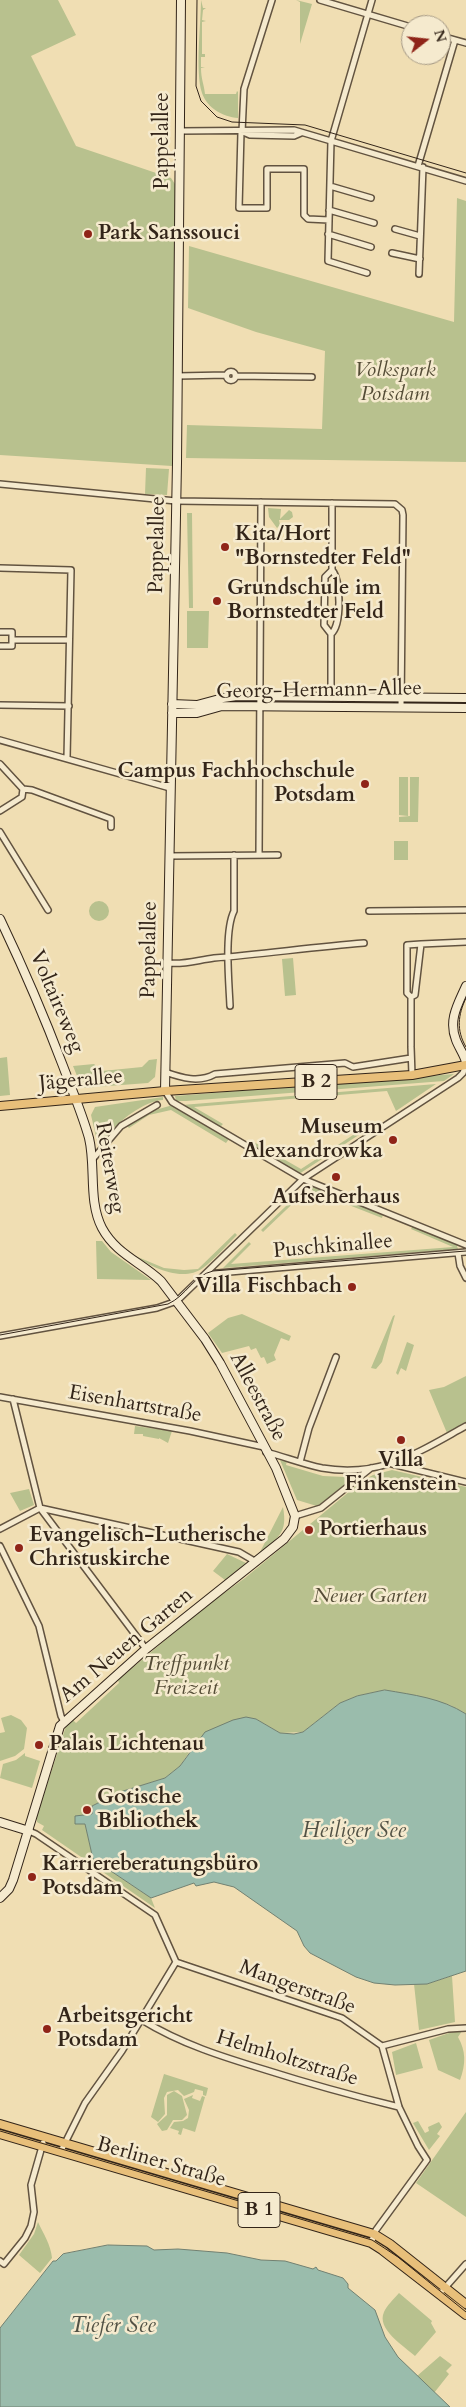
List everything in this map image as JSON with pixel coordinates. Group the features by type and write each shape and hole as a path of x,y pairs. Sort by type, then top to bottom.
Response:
{"main road":[{"name":"B 2","path":"165,1091 412,1075 466,1064"},
{"name":"Jägerallee","path":"0,1106 165,1091"},
{"name":"Berliner Straße","path":"0,2124 374,2234 390,2244 466,2304"},
{"name":"Berliner Straße","path":"0,2134 371,2244 382,2250 466,2315"}],"street":[{"name":"Pappelallee","path":"165,1091 178,376 182,0"},
{"path":"272,0 245,85 239,208 267,208 267,169 304,169 304,215 308,219 329,220"},
{"path":"320,0 401,24"},
{"path":"367,273 328,262 328,234 331,141 372,0"},
{"path":"451,39 466,43"},
{"path":"419,274 420,167 456,40"},
{"path":"180,131 242,132 250,129 294,130 466,181"},
{"path":"330,186 371,198"},
{"path":"329,210 374,223"},
{"path":"395,229 420,236"},
{"path":"328,234 371,247"},
{"path":"392,253 420,259"},
{"path":"178,376 226,375 230,381 235,376 312,377"},
{"path":"0,484 176,501 391,504 398,506 403,515 401,707"},
{"path":"259,855 261,502"},
{"path":"331,634 338,626 338,579 332,570 332,503"},
{"path":"0,568 71,570 67,758"},
{"path":"331,698 331,634 324,625 324,577 332,570"},
{"path":"0,632 12,632 12,646 0,646"},
{"path":"12,640 69,640"},
{"name":"Georg-Hermann-Allee","path":"172,709 237,696 466,698"},
{"path":"0,705 69,706"},
{"name":"Georg-Hermann-Allee","path":"172,709 197,713 222,706 466,708"},
{"path":"0,740 170,788"},
{"path":"0,764 23,789 32,790 111,819 112,827"},
{"path":"0,811 22,797 23,789"},
{"path":"0,832 48,910"},
{"path":"230,1006 230,919 234,911 234,855"},
{"path":"169,856 278,855"},
{"path":"369,911 466,910"},
{"name":"Voltaireweg","path":"0,919 32,986 76,1100"},
{"path":"411,997 406,993 407,945 466,942"},
{"path":"168,963 186,964 229,957 364,943"},
{"path":"412,1075 411,997 415,994 420,944"},
{"path":"0,1336 157,1308 177,1301 304,1179 463,1073 466,1064 456,1041 453,1023 454,1012 466,986"},
{"path":"165,1072 187,1079 197,1079 209,1078 216,1074 345,1063 353,1067 411,1058"},
{"path":"165,1091 172,1102 304,1179 466,1245"},
{"name":"Reiterweg","path":"76,1100 89,1139 94,1199 97,1216 102,1228 112,1244 122,1254 153,1273 177,1301"},
{"path":"92,1160 120,1126 157,1105"},
{"name":"Puschkinallee","path":"204,1276 221,1272 466,1252"},
{"path":"458,1253 460,1266 466,1278"},
{"name":"Alleestraße","path":"177,1301 220,1363 281,1480 294,1516"},
{"path":"300,1462 310,1428 336,1357"},
{"name":"Eisenhartstraße","path":"0,1397 190,1431 265,1449 300,1462 336,1470 372,1468 392,1464"},
{"path":"13,1399 40,1508 146,1649"},
{"path":"392,1464 405,1460 466,1426"},
{"path":"392,1464 466,1482"},
{"path":"294,1516 321,1508 372,1468"},
{"path":"0,1529 40,1508 239,1552 256,1562"},
{"name":"Am Neuen Garten","path":"64,1722 146,1649 256,1562 290,1532 294,1516"},
{"path":"0,1546 39,1626 59,1709 64,1722 60,1726 13,1880 9,1889 0,1898"},
{"path":"0,1822 28,1831 63,1852 155,1915 176,1962 142,2020 85,2103 61,2151"},
{"name":"Mangerstraße","path":"176,1962 342,2018 382,2046"},
{"name":"Helmholtzstraße","path":"142,2020 188,2045 226,2058 344,2094 399,2107"},
{"path":"371,2244 374,2234 427,2160 399,2107 382,2046 448,2029 466,2028"},
{"path":"0,2261 4,2264 32,2226 34,2212 31,2185 44,2137"},
{"path":"439,2295 466,2264"}],"green space":[{"name":"Park Sanssouci","path":"0,0 58,0 76,35 31,56 76,146 171,178 177,187 174,342 178,343 172,466 0,455"},
{"path":"201,0 203,8 206,8 203,10 202,20 206,21 202,22 202,54 205,54 205,57 201,57 201,67 205,68 201,68 201,75 205,94 236,94 237,91 238,118 216,111 202,93 199,73"},
{"path":"296,0 312,4 300,44 300,2"},
{"name":"Volkspark Potsdam","path":"457,198 466,201 466,462 186,458 187,425 322,429 325,351 256,332 188,308 189,246 454,322"},
{"path":"146,468 169,469 167,495 145,494"},
{"path":"268,508 281,509 280,519 289,510 292,512 293,517 289,520 279,520 280,525 277,528 269,517"},
{"path":"187,513 192,513 193,608 189,608"},
{"path":"187,611 209,611 208,648 187,648"},
{"path":"399,777 408,777 408,816 399,815"},
{"path":"410,777 419,777 418,822 399,822 399,817 410,816"},
{"path":"394,841 408,841 408,860 394,860"},
{"path":"99,901 106,904 109,911 106,918 99,921 92,918 89,911 92,904"},
{"path":"293,958 296,995 285,996 282,959"},
{"path":"7,1057 10,1095 0,1096 0,1058"},
{"path":"157,1059 155,1077 148,1083 82,1088 73,1066 94,1064 102,1071 142,1067 149,1060"},
{"path":"454,1074 444,1081 186,1101 176,1101 175,1096"},
{"path":"436,1084 396,1111 387,1091 194,1107 223,1124 220,1127 182,1105"},
{"path":"163,1097 163,1100 150,1103 136,1110 123,1120 110,1132 99,1150 91,1115 95,1107"},
{"path":"173,1105 229,1139 226,1143 171,1110 149,1115 129,1128 127,1126 148,1112"},
{"path":"373,1122 374,1125 299,1174 250,1145 252,1141 301,1169"},
{"path":"308,1185 383,1214 382,1218 308,1189 263,1232 261,1230"},
{"path":"413,1226 456,1243 458,1249 223,1268 249,1242 251,1244 231,1264 453,1247 411,1229"},
{"path":"235,1233 237,1235 203,1268 186,1274 167,1272 133,1255 164,1268 198,1269"},
{"path":"96,1241 102,1241 111,1252 151,1280 97,1279"},
{"path":"242,1314 291,1336 289,1341 281,1338 274,1355 276,1360 267,1364 264,1357 261,1358 256,1348 251,1350 249,1346 222,1353 208,1333 228,1318"},
{"path":"395,1315 382,1362 376,1369 371,1368 393,1316"},
{"path":"407,1342 414,1345 406,1371 401,1368 398,1375 396,1373"},
{"path":"466,1376 466,1423 447,1433 429,1390 444,1387"},
{"path":"135,1426 172,1431 168,1443 159,1438 134,1434"},
{"path":"280,1460 287,1461 286,1465 323,1476 346,1477 346,1472 353,1471 356,1476 320,1507 297,1500"},
{"name":"Neuer Garten","path":"392,1470 466,1487 466,1714 450,1705 385,1690 357,1696 340,1703 303,1732 280,1733 256,1719 192,1748 180,1766 165,1778 120,1792 92,1806 92,1814 85,1823 93,1859 151,1898 155,1908 42,1830 44,1826 37,1822 37,1816 66,1726 73,1720 76,1723 119,1683 118,1680 202,1609 245,1578 362,1481 373,1475"},
{"path":"29,1489 34,1505 20,1511 10,1493"},
{"path":"283,1507 283,1529 276,1539 259,1554"},
{"path":"227,1554 246,1563 225,1580 213,1571"},
{"path":"11,1715 21,1720 27,1728 24,1749 15,1756 0,1761 0,1733 5,1732 1,1718"},
{"path":"25,1753 25,1756 40,1761 32,1788 0,1778 3,1764 16,1760"},
{"path":"452,1976 455,2022 419,2030 414,1984 427,1984"},
{"path":"462,2031 458,2037 463,2047 464,2058 460,2080 438,2070 429,2040 452,2032"},
{"path":"416,2043 423,2068 396,2075 392,2052"},
{"path":"164,2074 208,2088 206,2096 203,2095 203,2091 195,2089 194,2092 184,2096 178,2090 167,2092 164,2098 165,2114 158,2122 151,2117"},
{"path":"174,2091 182,2096 187,2115 182,2120 173,2120 167,2130 162,2131 157,2124 167,2115 167,2095"},
{"path":"193,2095 192,2098 200,2101 202,2096 205,2097 195,2132 183,2128 181,2135 178,2134 179,2131 170,2128 174,2122 183,2121 188,2118 189,2110 184,2099"},
{"path":"466,2112 466,2217 416,2183"},
{"path":"418,2121 425,2133 429,2131 428,2127 439,2122 442,2127 437,2134 440,2136 429,2150 413,2123"},
{"path":"38,2222 52,2258 40,2273 19,2255 34,2234"},
{"path":"399,2293 432,2321 431,2323 436,2332 415,2356 392,2337 384,2325 384,2312"},
{"path":"440,2356 452,2365 446,2371 449,2374 434,2393 417,2376"}],"water":[{"name":"Heiliger See","path":"385,1690 437,1701 466,1714 466,1971 427,1984 395,1985 374,1983 356,1977 310,1953 304,1946 297,1931 234,1887 214,1882 196,1886 194,1883 151,1898 93,1859 85,1824 75,1824 75,1816 92,1814 92,1806 120,1792 165,1778 180,1766 205,1732 233,1720 246,1717 256,1719 280,1733 294,1734 303,1732 340,1703 357,1696"},
{"name":"Tiefer See","path":"108,2245 147,2246 154,2250 178,2249 227,2253 261,2260 285,2261 313,2269 316,2267 318,2270 343,2278 348,2284 348,2288 375,2310 385,2337 398,2357 450,2407 0,2407 0,2328 53,2261 56,2261 63,2254"}],"tram line":[{"path":"197,0 196,86 201,101 217,117 232,122 305,125 466,173"},
{"path":"466,998 459,1022 459,1029 466,1047"},
{"path":"0,1335 168,1304 180,1296 200,1277 213,1271 466,1251"},
{"path":"0,2131 372,2240 398,2257 466,2312"}],"place":[{"name":"Park Sanssouci","path":"88,234"},
{"name":"Kita/Hort \"Bornstedter Feld\"","path":"225,547"},
{"name":"Grundschule im Bornstedter Feld","path":"217,601"},
{"name":"Campus Fachhochschule Potsdam","path":"365,784"},
{"name":"Museum Alexandrowka","path":"393,1140"},
{"name":"Aufseherhaus","path":"336,1177"},
{"name":"Villa Fischbach","path":"352,1287"},
{"name":"Villa Finkenstein","path":"401,1440"},
{"name":"Portierhaus","path":"309,1530"},
{"name":"Evangelisch-Lutherische Christuskirche","path":"19,1548"},
{"name":"Palais Lichtenau","path":"39,1745"},
{"name":"Gotische Bibliothek","path":"87,1810"},
{"name":"Karriereberatungsbüro Potsdam","path":"32,1877"},
{"name":"Arbeitsgericht Potsdam","path":"47,2029"}],"park label":[{"name":"Treffpunkt Freizeit","path":"186,1677"}]}
